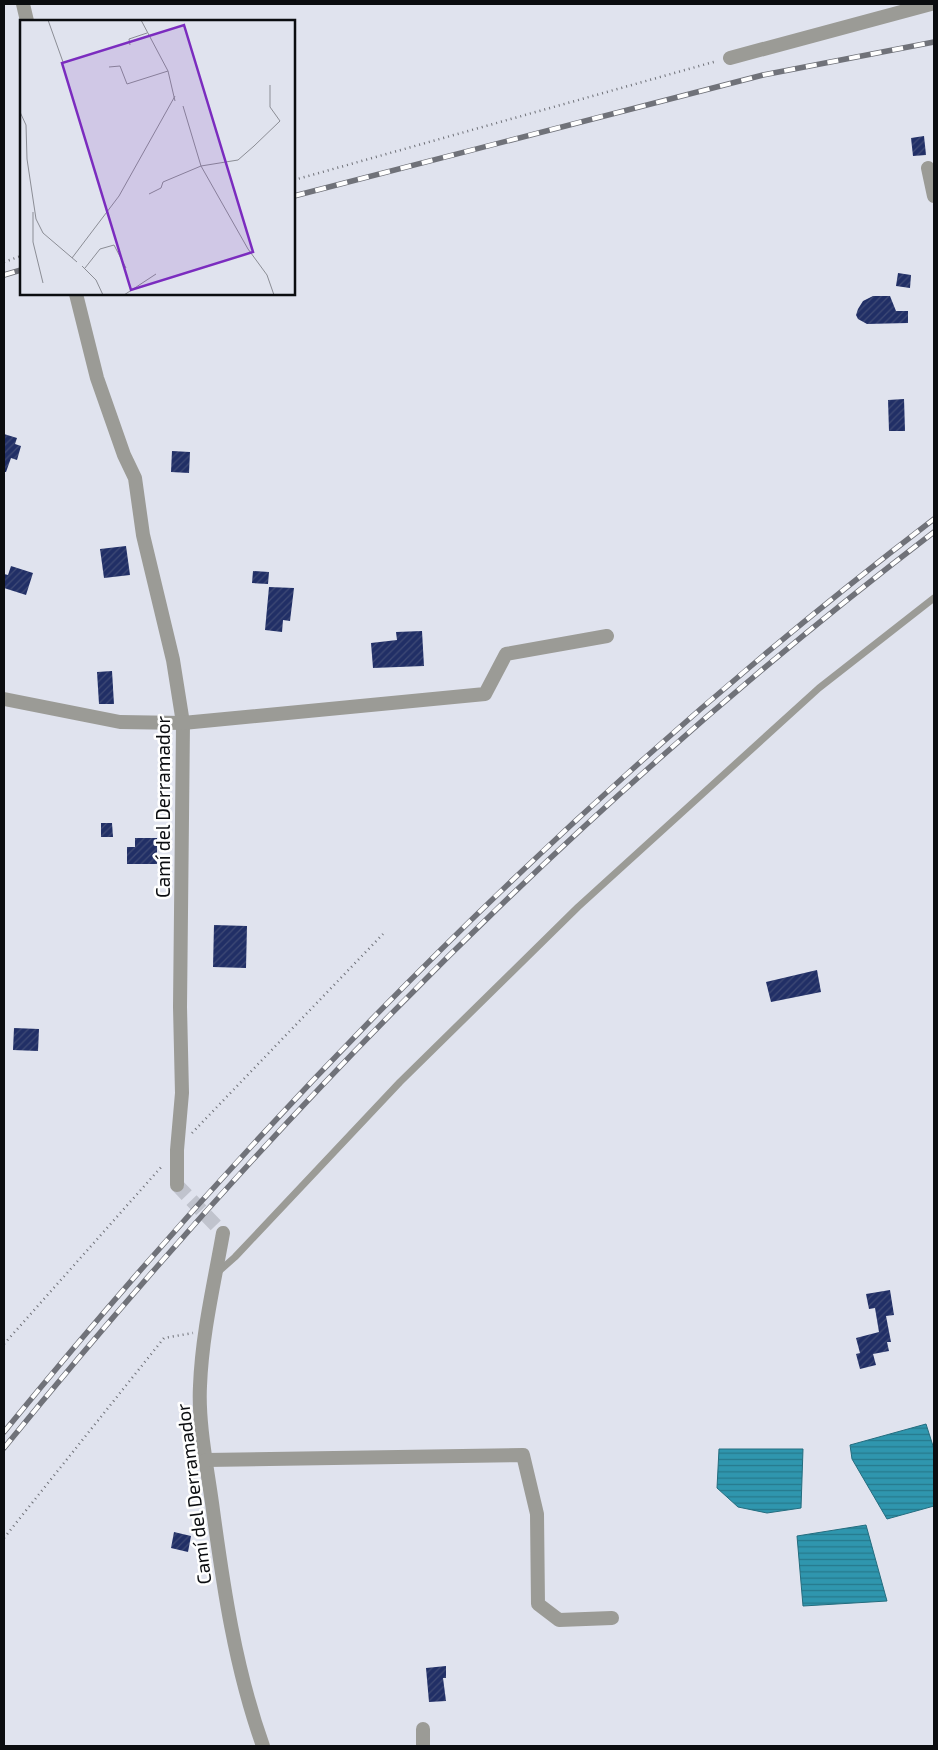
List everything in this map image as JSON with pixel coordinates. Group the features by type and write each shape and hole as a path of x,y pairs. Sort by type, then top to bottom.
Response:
{"street":[{"path":"22,4 27,20"},
{"path":"730,58 931,4"},
{"path":"928,168 934,196"},
{"name":"Camí del Derramador","path":"76,295 97,378 124,455 135,478 143,536 173,660 183,723 180,1007 182,1093 177,1150 177,1185"},
{"path":"4,699 120,722 183,723 485,694 506,654 607,636"},
{"name":"Camí del Derramador","path":"223,1233 205,1331 199,1388 206,1460 225,1598 244,1690 263,1746"},
{"path":"206,1460 524,1455 537,1514 538,1604 559,1620 612,1618"},
{"path":"423,1729 423,1746"}],"lane":[{"path":"216,1274 235,1257 400,1082 578,907 819,688 934,598"}],"path":[{"path":"295,180 730,58"},
{"path":"4,262 20,256"},
{"path":"4,1538 164,1338 205,1331"}],"water":[{"path":"926,1424 934,1449 934,1506 887,1519 852,1459 850,1445"},
{"path":"719,1449 803,1449 801,1508 767,1513 738,1507 717,1488"},
{"path":"866,1525 887,1601 803,1606 797,1536"}],"building":[{"path":"924,136 926,155 913,156 911,138"},
{"path":"898,273 911,275 910,288 896,286"},
{"path":"873,296 890,296 896,311 908,311 908,323 867,324 858,319 856,315 863,301"},
{"path":"904,399 905,431 889,431 888,400"},
{"path":"4,434 17,438 15,444 21,446 17,460 11,458 6,472 4,472"},
{"path":"172,451 190,452 189,473 171,472"},
{"path":"126,546 130,575 104,578 100,549"},
{"path":"11,566 33,573 26,595 4,588 4,574 8,575"},
{"path":"253,571 269,572 268,584 252,583"},
{"path":"269,587 294,588 290,621 283,620 282,632 265,630"},
{"path":"422,631 424,666 373,668 371,643 397,640 396,632"},
{"path":"112,671 114,704 99,704 97,672"},
{"path":"101,823 112,823 113,837 101,837"},
{"path":"135,838 157,838 157,864 127,864 127,847 135,847"},
{"path":"214,925 247,926 246,968 213,967"},
{"path":"817,970 821,992 771,1002 766,982"},
{"path":"14,1028 39,1029 38,1051 13,1050"},
{"path":"890,1290 894,1315 886,1316 891,1342 887,1342 889,1351 873,1354 876,1365 860,1369 856,1354 860,1353 856,1338 879,1332 875,1308 869,1309 866,1294"},
{"path":"174,1532 191,1536 188,1552 171,1548"},
{"path":"446,1666 446,1678 443,1678 446,1701 429,1702 426,1668"}],"tunnel":[{"path":"177,1185 223,1233"}],"railway":[{"path":"295,196 763,75 934,42"},
{"path":"4,275 20,270"},
{"path":"4,1432 109,1307 217,1184 328,1065 442,948 560,835 681,726 806,620 934,519"},
{"path":"4,1448 109,1322 217,1199 328,1079 442,962 560,849 681,739 806,634 934,532"}]}
